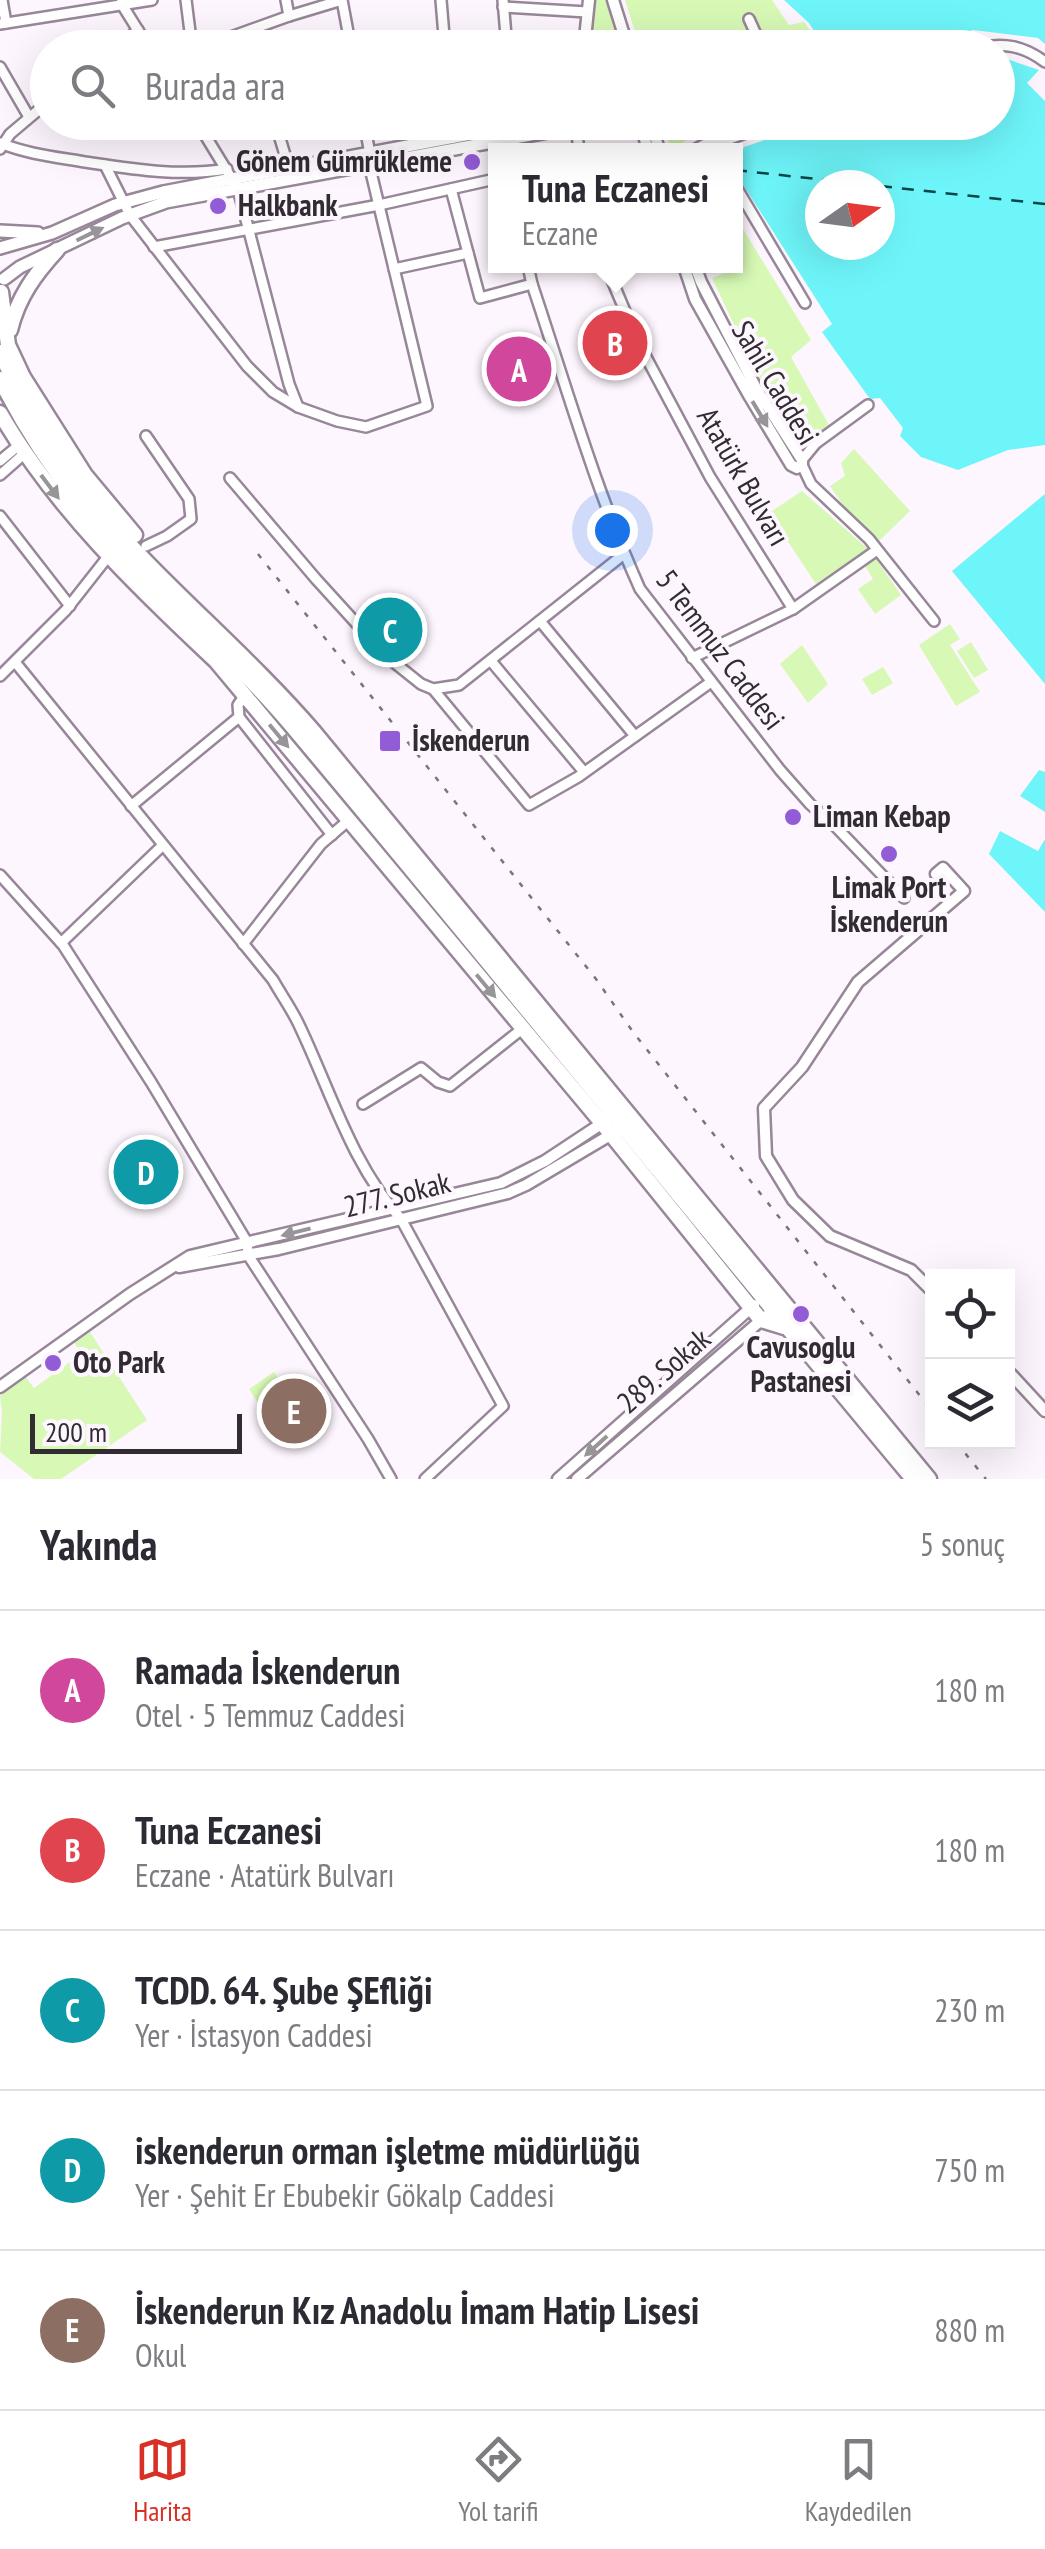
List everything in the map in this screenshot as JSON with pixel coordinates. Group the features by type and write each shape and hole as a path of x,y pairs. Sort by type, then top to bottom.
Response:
{"highway":[{"path":"57,250 26,288 4,348 85,475 228,640"},
{"path":"1,282 4,348 24,402 96,507 267,679 314,732 765,1307 914,1473"},
{"path":"0,379 18,415 88,512 148,580 267,698 613,1126 765,1307 914,1473 929,1479"},
{"path":"0,413 62,502 216,661 522,1029 613,1126"}],"main road":[{"path":"0,248 52,233 123,202 162,192 289,168 370,159 445,140"},
{"path":"1,282 20,267 130,215 233,179 479,140"},
{"path":"0,231 52,233"}],"street":[{"path":"2,0 3,23 152,0"},
{"path":"186,0 190,30"},
{"path":"286,0 290,16"},
{"path":"250,30 342,0 348,30"},
{"path":"441,0 444,30"},
{"path":"614,0 623,30"},
{"path":"121,2 138,30"},
{"path":"505,30 503,4 588,6"},
{"path":"749,19 754,30"},
{"path":"1015,46 1045,62"},
{"path":"0,67 29,117 1,146 140,170 233,179"},
{"path":"208,140 233,179 298,408"},
{"path":"280,140 289,168"},
{"path":"105,165 130,215 247,366 272,392 298,408 366,427 427,406 367,140"},
{"path":"154,246 379,205 488,181"},
{"path":"451,189 480,298 532,284"},
{"path":"743,198 805,303"},
{"path":"394,269 468,253"},
{"name":"5 Temmuz Caddesi","path":"530,273 624,554 640,588 785,776 904,898"},
{"name":"Atatürk Bulvarı","path":"609,273 638,342 710,477 793,609"},
{"name":"Sahil Caddesi","path":"687,273 696,299 791,465 796,468 802,463"},
{"name":"Sahil Caddesi","path":"698,273 757,390 811,484 869,539 934,620"},
{"path":"802,463 816,443 868,405"},
{"path":"146,436 189,499 191,519 146,546"},
{"path":"0,461 22,449"},
{"path":"0,475 22,449"},
{"path":"230,478 386,656 433,689 530,806 710,682"},
{"path":"0,516 70,606"},
{"path":"692,658 793,609 877,550"},
{"path":"0,676 70,606 110,554"},
{"path":"433,689 459,685 624,554"},
{"path":"540,621 635,736"},
{"path":"491,661 584,772"},
{"path":"14,662 273,980 299,1023 350,1142 400,1219 503,1406 425,1479"},
{"path":"244,695 238,717 332,834"},
{"path":"131,806 238,717"},
{"path":"243,944 321,844 349,820"},
{"path":"61,943 163,845"},
{"path":"925,1284 911,1270 830,1236 793,1200 766,1156 764,1108 802,1068 858,982 964,891 943,868 936,874"},
{"path":"0,875 61,943 151,1082 247,1242 248,1255 390,1479"},
{"path":"363,1104 421,1068 450,1086 522,1029"},
{"name":"277. Sokak","path":"0,1387 190,1256 501,1183 613,1126"},
{"name":"277. Sokak","path":"168,1270 248,1255 508,1193 526,1186 613,1126"},
{"path":"558,1479 765,1307"},
{"name":"289. Sokak","path":"577,1479 765,1307"},
{"path":"1015,1379 1045,1411"}],"green space":[{"path":"594,0 612,0 620,30 592,30"},
{"path":"625,0 772,0 789,25 804,22 810,30 635,30"},
{"path":"743,229 811,340 791,357 829,425 803,445 762,384 712,278 743,273"},
{"path":"854,449 910,511 879,541 850,515 830,486 845,476 841,463"},
{"path":"802,491 868,549 816,584 769,513"},
{"path":"876,559 901,595 875,614 858,589 873,579 865,566"},
{"path":"950,624 960,639 950,645 980,692 956,706 919,645"},
{"path":"971,642 988,670 974,678 957,651"},
{"path":"802,645 828,684 808,703 780,664"},
{"path":"883,667 893,683 872,695 862,679"},
{"path":"90,1332 147,1420 61,1479 34,1479 0,1452 0,1396 25,1376 34,1388 81,1354 74,1342"},
{"path":"274,1372 283,1385 258,1403 249,1389"},
{"path":"279,1393 289,1406 264,1424 255,1410"}],"water":[{"path":"784,0 1045,0 1045,44 1038,38 1015,35 1015,30 813,30"},
{"path":"1015,62 1039,70 1027,83 1045,101 1045,445 1008,450 958,470 921,457 900,436 903,428 880,398 870,399 822,332 832,324 743,185 743,149 764,140 1015,140"},
{"path":"1045,494 1045,684 952,571"},
{"path":"1039,770 1045,772 1045,812 1020,796"},
{"path":"1000,831 1038,851 1045,839 1045,912 989,854"}],"ferry route":[{"path":"743,171 805,178"},
{"path":"895,188 1045,204"}],"railway":[{"path":"258,554 925,1402"},
{"path":"962,1449 986,1479"}],"place":[{"name":"Gönem Gümrükleme","path":"472,162"},
{"name":"Halkbank","path":"218,206"},
{"name":"Tuna Eczanesi","path":"615,343"},
{"name":"Ramada İskenderun","path":"519,369"},
{"name":"TCDD. 64. Şube ŞEfliği","path":"390,630"},
{"name":"İskenderun","path":"390,741"},
{"name":"Liman Kebap","path":"793,817"},
{"name":"Limak Port İskenderun","path":"889,854"},
{"name":"iskenderun orman işletme müdürlüğü","path":"146,1172"},
{"name":"Cavusoglu Pastanesi","path":"801,1314"},
{"name":"Oto Park","path":"53,1363"},
{"name":"İskenderun Kız Anadolu İmam Hatip Lisesi","path":"294,1411"}]}
